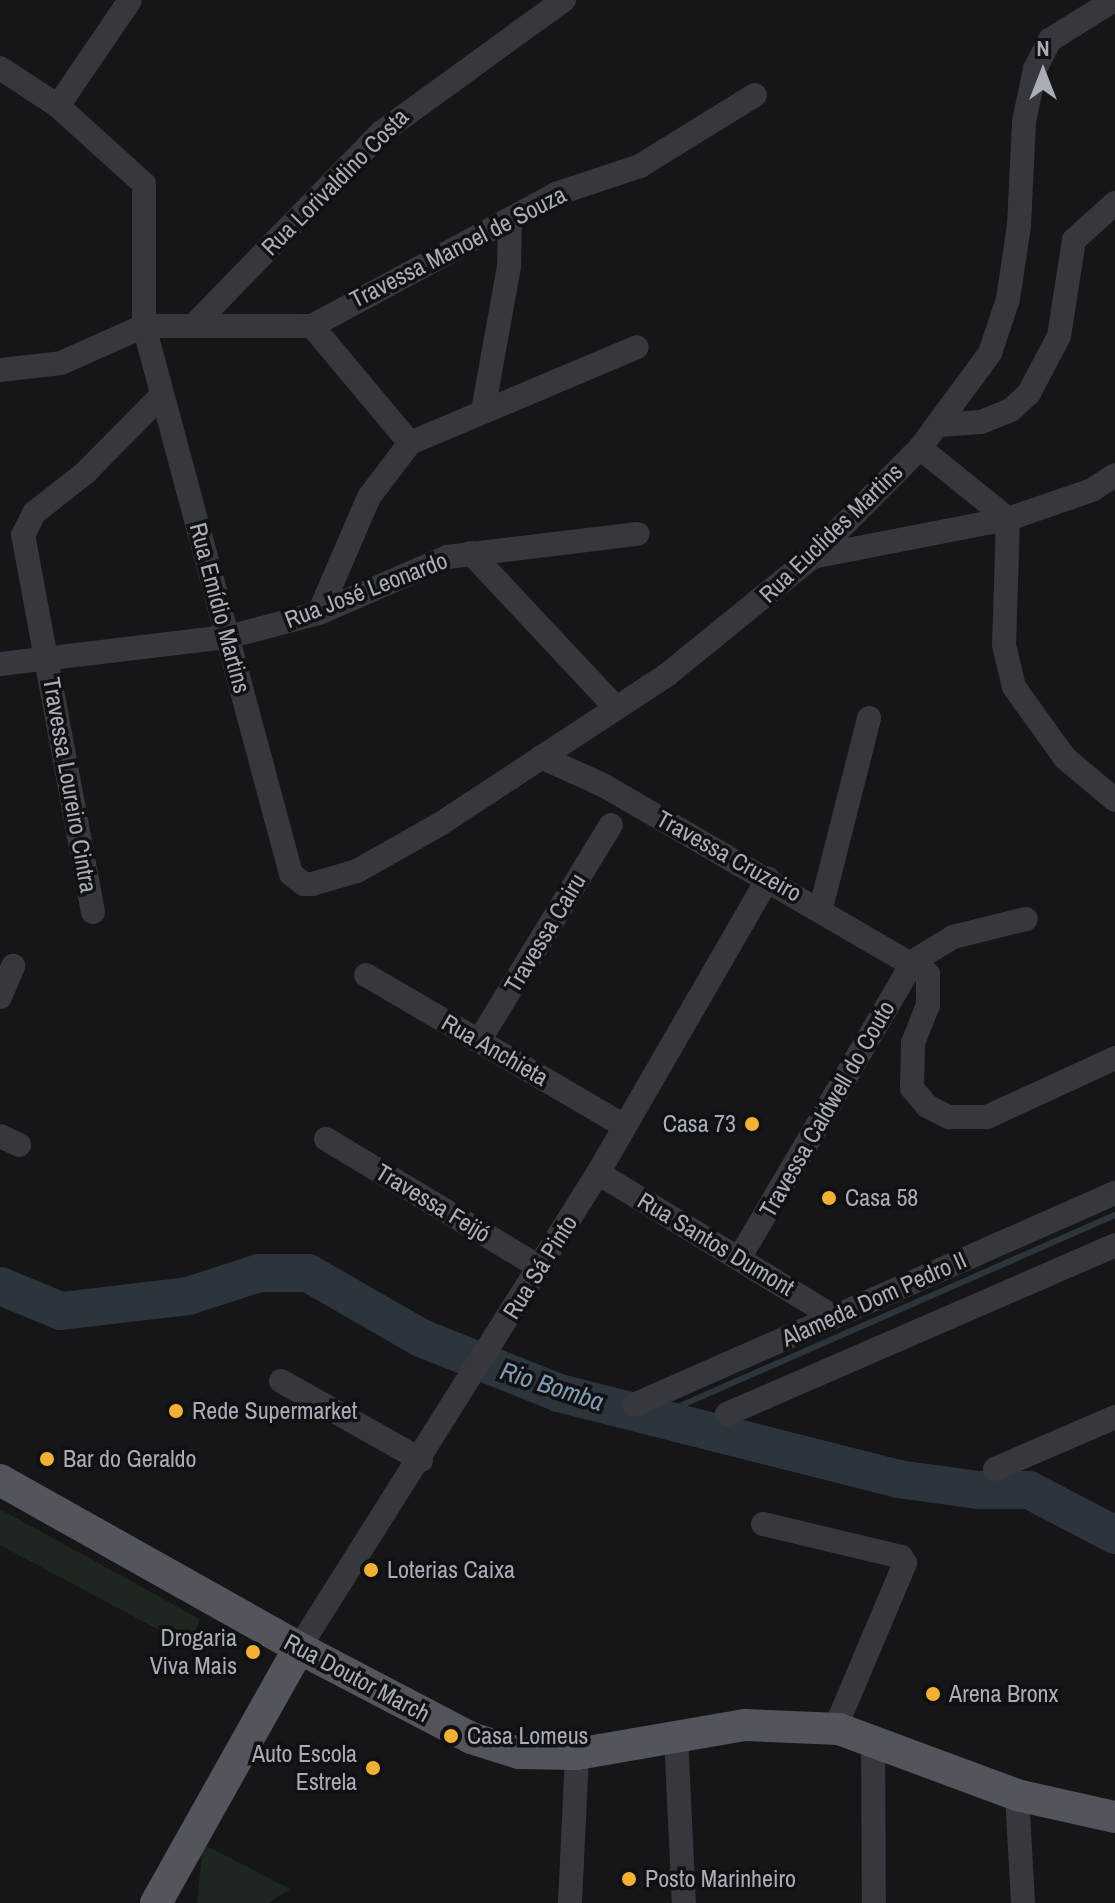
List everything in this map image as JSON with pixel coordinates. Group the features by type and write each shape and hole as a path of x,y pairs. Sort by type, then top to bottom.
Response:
{"main road":[{"name":"Rua Doutor March","path":"0,1480 299,1648 471,1738 519,1753 577,1754 745,1725 835,1729 873,1738 1017,1795 1115,1817"},
{"path":"156,1903 299,1648"}],"street":[{"path":"58,106 130,0"},
{"name":"Rua Lorivaldino Costa","path":"195,324 382,132 564,0"},
{"name":"Rua Euclides Martins","path":"304,884 357,871 668,674 812,557 920,448 940,425 990,353 1008,299 1019,225 1024,122 1035,69 1050,40 1114,0"},
{"name":"Rua Emídio Martins","path":"0,68 58,106 144,184 144,326 291,874 304,884"},
{"name":"Travessa Manoel de Souza","path":"312,326 369,291 510,221 556,194 640,166 755,95"},
{"path":"940,425 981,422 1011,410 1029,393 1059,336 1074,240 1092,219 1115,203"},
{"path":"483,411 509,267 510,221"},
{"path":"0,370 61,363 144,326 312,326 410,443"},
{"path":"319,613 369,497 410,443 637,347"},
{"name":"Travessa Loureiro Cintra","path":"93,912 25,551 27,523 85,473 162,395"},
{"path":"920,448 1008,519"},
{"path":"812,557 1008,519 1092,490 1115,475"},
{"path":"1008,519 1004,645 1014,687 1065,758 1115,800"},
{"name":"Rua José Leonardo","path":"0,664 228,637 319,613 399,573 471,553 638,534"},
{"path":"471,553 616,708"},
{"path":"821,908 869,718"},
{"name":"Travessa Cruzeiro","path":"541,757 603,785 914,961"},
{"name":"Travessa Cairu","path":"479,1041 611,825"},
{"name":"Rua Sá Pinto","path":"299,1648 421,1460 598,1173 768,878"},
{"path":"1026,919 953,937 914,961 928,974 932,989 913,1043 912,1088 927,1106 949,1117 987,1117 1115,1058"},
{"name":"Travessa Caldwell do Couto","path":"740,1257 914,961"},
{"path":"0,997 13,966"},
{"name":"Rua Anchieta","path":"366,975 624,1126"},
{"name":"Travessa Feijó","path":"326,1139 539,1267"},
{"name":"Rua Santos Dumont","path":"598,1173 834,1317"},
{"name":"Alameda Dom Pedro II","path":"634,1405 1115,1193"},
{"name":"Alameda Dom Pedro II","path":"727,1414 1115,1245"},
{"path":"281,1381 421,1460"},
{"path":"995,1469 1115,1417"},
{"path":"763,1524 901,1557 905,1563 835,1729"},
{"path":"676,1736 684,1903"},
{"path":"873,1738 874,1903"},
{"path":"570,1903 577,1754"},
{"path":"1017,1795 1023,1903"}],"shaded area":[{"path":"0,1509 200,1619 189,1646 0,1545"},
{"path":"203,1844 290,1889 268,1903 197,1903"}],"waterway":[{"path":"657,1416 1115,1215"},
{"name":"Rio Bomba","path":"0,1286 61,1311 188,1296 259,1273 308,1273 421,1338 559,1393 898,1479 978,1490 1029,1490 1115,1535"}],"place":[{"name":"Casa 73","path":"752,1124"},
{"name":"Casa 58","path":"829,1198"},
{"name":"Rede Supermarket","path":"176,1411"},
{"name":"Bar do Geraldo","path":"47,1459"},
{"name":"Loterias Caixa","path":"371,1570"},
{"name":"Drogaria Viva Mais","path":"253,1652"},
{"name":"Arena Bronx","path":"933,1694"},
{"name":"Casa Lomeus","path":"451,1736"},
{"name":"Auto Escola Estrela","path":"373,1768"},
{"name":"Posto Marinheiro","path":"629,1879"}]}
